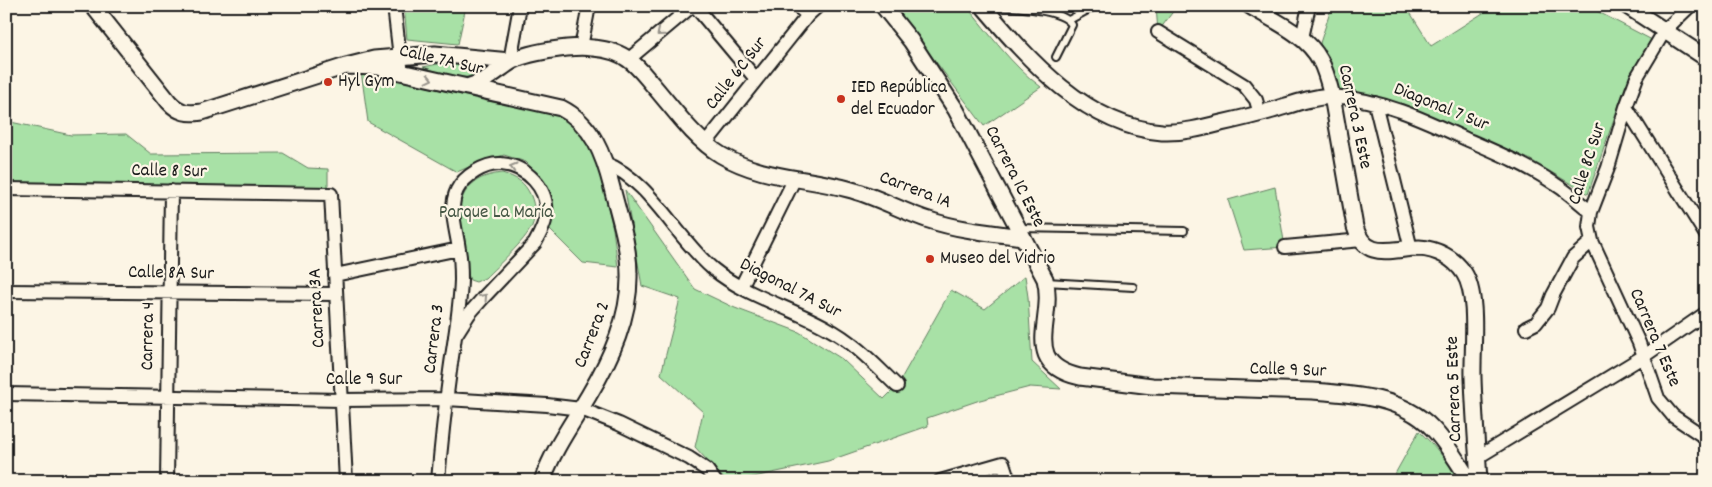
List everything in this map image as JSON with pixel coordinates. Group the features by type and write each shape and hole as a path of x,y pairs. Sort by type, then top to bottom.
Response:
{"street":[{"name":"Calle 7A Sur","path":"93,6 169,102 181,112 188,114 211,109 346,66 374,59 435,54 468,57 490,77 526,101"},
{"path":"394,6 402,72"},
{"path":"466,88 490,77 510,61 520,6"},
{"path":"581,47 589,6"},
{"path":"468,57 510,61 550,50 581,47 609,51 629,59 693,6 756,79"},
{"path":"797,6 808,15"},
{"name":"Calle 6C Sur","path":"706,143 808,15 818,6"},
{"name":"Carrera 1C Este","path":"883,6 912,41 956,110 1046,282 1048,298 1044,348 1048,361 1053,367 1069,375"},
{"name":"Diagonal 7 Sur","path":"984,6 1021,50 1060,86 1097,111 1129,126 1162,132 1179,131 1260,114 1311,99 1332,96 1375,103 1431,122 1521,164 1556,184 1591,212"},
{"name":"Carrera 3 Este","path":"1250,6 1302,38 1320,59 1332,96 1355,227 1362,240"},
{"path":"1302,38 1309,6"},
{"path":"1627,6 1706,58"},
{"name":"Calle 8C Sur","path":"1592,241 1589,227 1591,212 1608,168 1626,107 1644,64 1665,30 1690,6"},
{"path":"1158,32 1244,85 1256,100 1260,114"},
{"name":"Carrera 1A","path":"629,59 706,143 719,154 746,167 794,180 828,184 864,193 942,224 1020,233"},
{"name":"Calle 7A Sur","path":"346,66 368,66 402,72 561,108 582,122 597,143 605,163"},
{"path":"1375,103 1411,249"},
{"path":"1626,107 1706,234"},
{"name":"Diagonal 7A Sur","path":"605,163 630,177 702,259 725,278 762,299 815,322 840,336 864,353 898,386"},
{"name":"Carrera 2","path":"542,481 556,448 598,381 614,346 624,314 629,288 628,258 605,163"},
{"name":"Carrera 3","path":"438,481 446,399 461,283 459,249 453,218 454,203 458,189 467,178 481,169 495,164 511,165 523,170 537,183 546,200 546,217 542,230 535,243 469,314 455,336"},
{"path":"741,287 794,180"},
{"name":"Calle 8 Sur","path":"6,188 331,194"},
{"name":"Carrera 4","path":"167,481 171,191"},
{"name":"Carrera 3A","path":"331,194 346,481"},
{"path":"1285,247 1362,240"},
{"name":"Carrera 5 Este","path":"1362,240 1372,249 1379,251 1427,249 1450,259 1465,274 1472,296 1473,378 1479,481"},
{"path":"1526,328 1536,322 1548,308 1573,258 1592,241"},
{"name":"Carrera 7 Este","path":"1592,241 1644,356 1655,391 1663,406 1673,416 1704,432"},
{"path":"335,275 459,249"},
{"name":"Calle 8A Sur","path":"6,291 336,294"},
{"path":"1478,457 1644,356 1706,313"},
{"name":"Calle 9 Sur","path":"1069,375 1152,386 1339,393 1392,403 1419,416 1431,427 1443,440 1470,481"},
{"name":"Calle 9 Sur","path":"6,394 342,400 446,399 547,405 581,409 619,424 690,458 711,476"},
{"path":"940,481 1003,463 1009,481"}],"lane":[{"path":"984,6 1021,8 1053,13 1069,20 1072,25 1056,57"},
{"path":"1069,20 1095,6"},
{"path":"1020,233 1184,231"},
{"path":"1046,282 1133,287"}],"green space":[{"path":"404,6 466,6 458,44 407,39"},
{"path":"894,6 966,6 1010,59 1041,87 984,126"},
{"path":"1156,6 1177,6 1158,32"},
{"path":"1332,6 1406,6 1431,46 1494,6 1587,6 1652,40 1625,87 1588,194 1529,159 1450,124 1386,99 1338,91 1320,43"},
{"path":"443,63 464,67 483,77 454,77 423,67"},
{"path":"361,71 487,101 535,107 563,118 582,131 597,158 613,229 618,267 583,263 549,229 554,218 550,198 542,178 526,162 504,155 483,161 457,172 368,122"},
{"path":"6,121 71,135 126,134 151,154 283,153 308,168 328,169 328,187 6,183"},
{"name":"Parque La María","path":"502,173 520,181 526,187 534,208 533,223 523,239 510,253 485,278 476,282 470,280 468,274 458,213 460,204 467,189 472,184 493,174"},
{"path":"1275,187 1285,247 1244,250 1228,200"},
{"path":"625,190 695,289 735,308 799,332 842,359 884,399 897,386 951,290 985,309 1025,276 1032,362 1061,389 1030,387 980,400 927,418 928,426 828,461 735,481 726,481 695,447 703,412 661,374 680,299 642,286"},
{"path":"1419,431 1441,454 1458,481 1391,481"}],"place":[{"name":"Hyl Gym","path":"328,82"},
{"name":"IED República del Ecuador","path":"841,99"},
{"name":"Museo del Vidrio","path":"930,259"}]}
